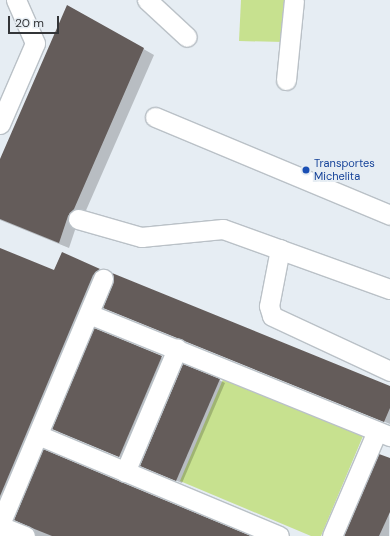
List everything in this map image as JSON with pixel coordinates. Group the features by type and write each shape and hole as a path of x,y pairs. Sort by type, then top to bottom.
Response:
{"street":[{"path":"0,124 35,43 16,0"},
{"path":"147,0 187,37"},
{"path":"286,80 294,0"},
{"path":"155,117 390,215"},
{"path":"78,219 141,237 223,229 280,248 390,289"},
{"path":"280,248 270,298 272,316 390,371"},
{"path":"25,536 0,525 104,279"},
{"path":"89,314 384,433 332,536"},
{"path":"125,472 176,349"},
{"path":"38,435 279,536"}],"green space":[{"path":"241,0 285,0 284,42 239,41"},
{"path":"224,377 363,436 321,536 311,536 180,481"}],"building":[{"path":"67,5 144,48 74,209 68,216 59,243 0,219 0,159"},
{"path":"0,248 54,270 62,252 100,269 93,275 0,496"},
{"path":"112,273 390,386 390,408 384,422 103,308 113,283"},
{"path":"94,328 162,356 119,457 52,429"},
{"path":"183,364 220,379 176,481 140,466"},
{"path":"43,449 251,536 52,536 32,528 14,520"},
{"path":"379,454 390,458 390,512 379,536 344,536"}],"place":[{"name":"Transportes Michelita","path":"306,170"}]}
